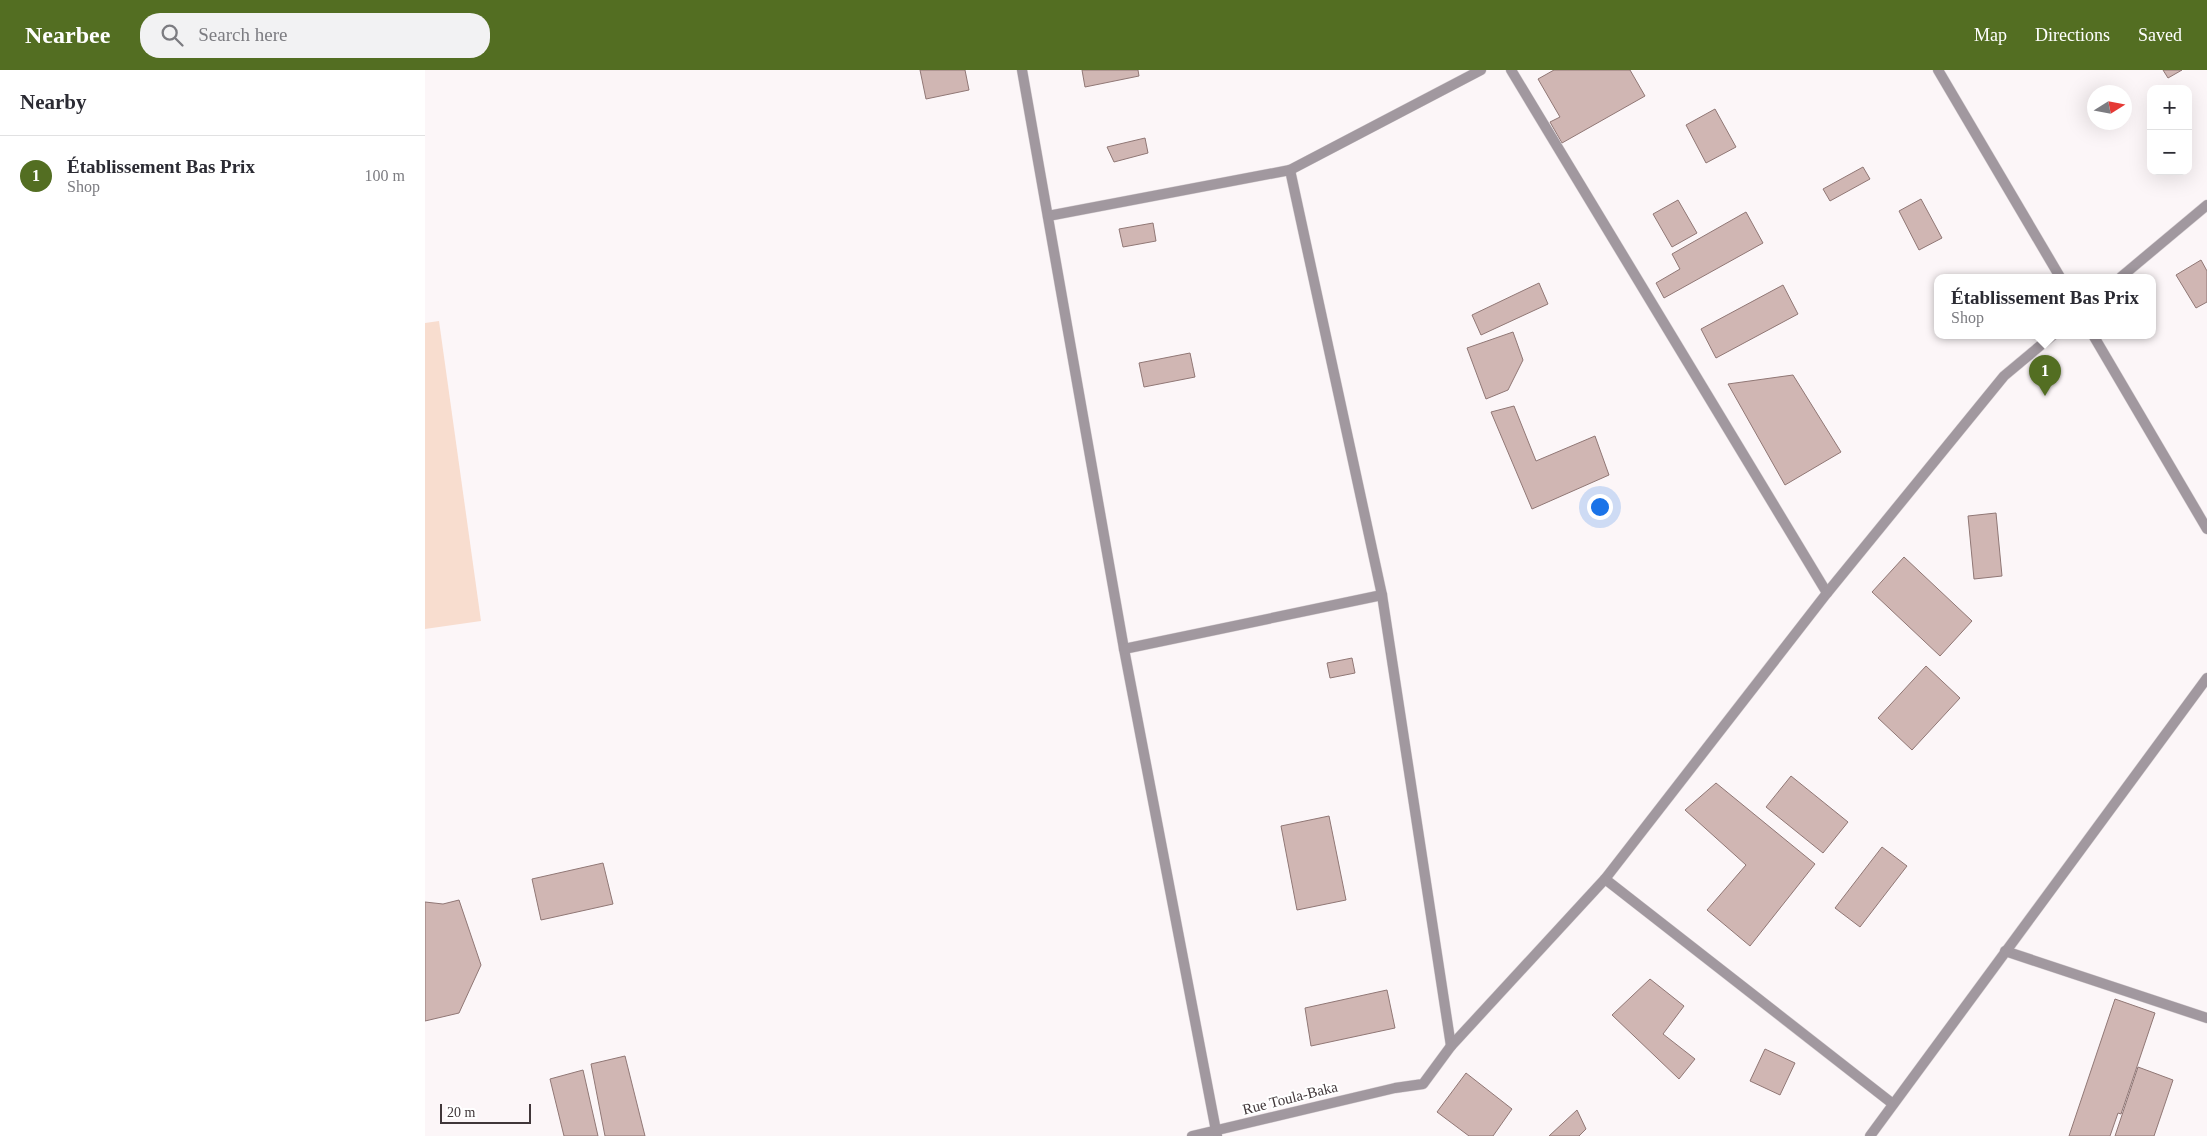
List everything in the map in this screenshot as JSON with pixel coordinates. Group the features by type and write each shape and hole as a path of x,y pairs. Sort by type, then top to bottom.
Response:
{"street":[{"path":"1022,70 1124,649 1216,1134"},
{"path":"1047,216 1290,170 1481,70"},
{"path":"1511,70 1827,592"},
{"path":"1938,70 2057,274"},
{"path":"1290,170 1382,595 1451,1046"},
{"path":"2125,274 2207,205"},
{"name":"Rue Toula-Baka","path":"1191,1136 1216,1134 1395,1088 1423,1084 1451,1046 1605,879 1827,592 2005,376 2048,339"},
{"path":"2095,339 2207,529"},
{"path":"1124,649 1382,595"},
{"path":"1869,1136 2207,678"},
{"path":"1605,879 1893,1104"},
{"path":"2005,951 2207,1018"}],"shaded area":[{"path":"439,321 481,621 425,629 425,323"}],"building":[{"path":"920,70 965,70 969,90 926,99"},
{"path":"1082,70 1138,70 1139,76 1085,87"},
{"path":"1554,70 1630,70 1645,96 1562,143 1550,122 1560,117 1538,79"},
{"path":"2163,70 2182,70 2168,78"},
{"path":"1715,109 1736,147 1706,163 1686,125"},
{"path":"1145,138 1148,153 1114,162 1107,147"},
{"path":"1863,167 1870,179 1830,201 1823,189"},
{"path":"1921,199 1942,238 1919,250 1899,211"},
{"path":"1678,200 1697,233 1672,247 1653,214"},
{"path":"1746,212 1763,243 1664,298 1656,283 1680,269 1672,254"},
{"path":"1153,223 1156,241 1123,247 1119,229"},
{"path":"2201,260 2207,271 2207,302 2196,308 2176,275"},
{"path":"1539,283 1548,304 1481,335 1472,315"},
{"path":"1783,285 1798,314 1716,358 1701,329"},
{"path":"1513,332 1523,360 1508,390 1486,399 1467,348"},
{"path":"1190,353 1195,377 1144,387 1139,363"},
{"path":"1793,375 1841,452 1785,485 1728,384"},
{"path":"1514,406 1536,461 1595,436 1609,475 1532,509 1491,412"},
{"path":"1996,513 2002,576 1974,579 1968,516"},
{"path":"1904,557 1972,621 1940,656 1872,592"},
{"path":"1352,658 1355,673 1330,678 1327,663"},
{"path":"1926,666 1960,698 1912,750 1878,718"},
{"path":"1791,776 1848,822 1823,853 1766,807"},
{"path":"1716,783 1815,864 1750,946 1707,910 1746,865 1685,810"},
{"path":"1329,816 1346,900 1297,910 1281,826"},
{"path":"1882,847 1907,866 1860,927 1835,908"},
{"path":"603,863 613,904 541,920 532,879"},
{"path":"459,900 481,965 459,1013 425,1021 425,902 443,904"},
{"path":"1650,979 1684,1006 1663,1034 1695,1059 1679,1079 1612,1015"},
{"path":"1387,990 1395,1028 1311,1046 1305,1008"},
{"path":"2115,999 2155,1013 2121,1114 2118,1113 2110,1136 2069,1136"},
{"path":"1765,1049 1795,1063 1780,1095 1750,1081"},
{"path":"625,1056 645,1136 605,1136 591,1064"},
{"path":"2138,1067 2173,1080 2154,1136 2115,1136"},
{"path":"583,1070 598,1136 564,1136 550,1079"},
{"path":"1466,1073 1512,1109 1493,1136 1469,1136 1437,1112"},
{"path":"1577,1110 1586,1129 1579,1136 1549,1136"}],"place":[{"name":"Établissement Bas Prix","path":"2045,396"}]}
